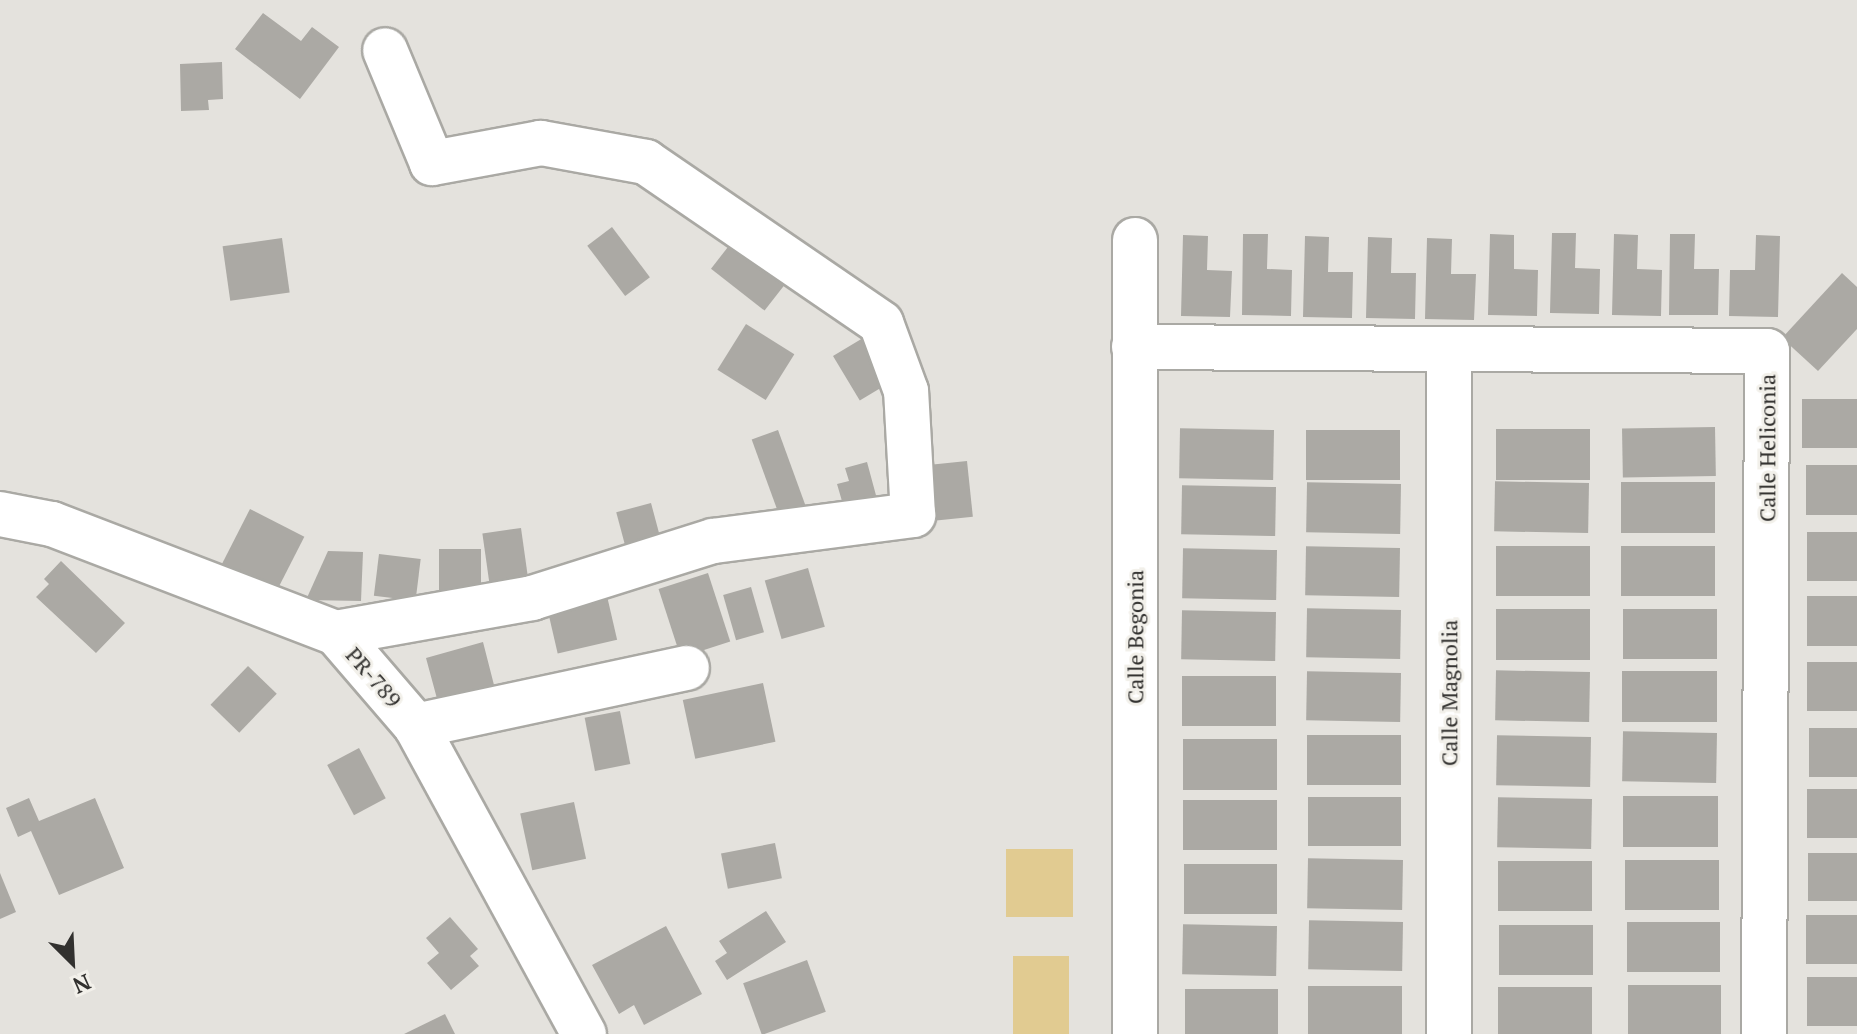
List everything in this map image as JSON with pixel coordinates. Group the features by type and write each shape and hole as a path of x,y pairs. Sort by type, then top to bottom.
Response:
{"street":[{"path":"336,633 532,598 713,541 913,515 906,391 881,323 646,162 541,143 432,163 385,50"},
{"name":"Calle Begonia","path":"1135,240 1135,1034"},
{"name":"Calle Heliconia","path":"1134,347 1767,351 1764,1034"},
{"name":"Calle Magnolia","path":"1449,351 1449,1034"},
{"name":"PR-789","path":"0,514 52,524 336,633 416,726 584,1034"},
{"path":"416,726 687,668"}],"shaded area":[{"path":"1006,849 1073,849 1073,917 1006,917"},
{"path":"1013,956 1069,956 1069,1034 1013,1034"}],"building":[{"path":"263,13 301,41 312,27 339,47 300,99 235,49"},
{"path":"222,62 223,99 208,100 209,110 181,111 180,64"},
{"path":"612,227 650,277 625,296 587,246"},
{"path":"1552,233 1576,233 1575,268 1600,269 1599,314 1550,313"},
{"path":"1243,234 1268,234 1267,269 1292,270 1291,316 1242,315"},
{"path":"1490,234 1514,235 1514,269 1538,270 1537,316 1488,315"},
{"path":"1614,234 1638,235 1637,269 1662,270 1661,316 1612,315"},
{"path":"1670,234 1695,234 1694,269 1719,269 1718,315 1669,315"},
{"path":"1183,235 1208,236 1207,270 1232,271 1230,317 1181,316"},
{"path":"1756,235 1780,236 1778,317 1729,316 1730,270 1755,270"},
{"path":"1305,236 1329,237 1328,272 1353,272 1352,318 1303,317"},
{"path":"1368,237 1392,238 1391,273 1416,273 1415,319 1366,318"},
{"path":"282,238 290,292 230,301 223,246"},
{"path":"735,238 789,280 765,311 711,269"},
{"path":"1427,238 1452,239 1451,274 1476,274 1474,320 1425,319"},
{"path":"1842,273 1857,287 1857,329 1818,371 1782,338"},
{"path":"746,324 794,354 766,400 717,370"},
{"path":"863,338 890,383 860,401 833,356"},
{"path":"1802,399 1857,399 1857,448 1802,448"},
{"path":"1715,427 1716,476 1623,478 1622,429"},
{"path":"1180,428 1274,430 1273,480 1179,478"},
{"path":"1496,429 1590,429 1590,480 1496,480"},
{"path":"778,430 808,513 782,522 752,440"},
{"path":"1306,430 1400,430 1400,480 1306,480"},
{"path":"967,461 973,517 934,521 928,465"},
{"path":"867,462 877,499 844,508 837,484 849,481 845,468"},
{"path":"1806,465 1857,465 1857,515 1806,515"},
{"path":"1495,481 1589,483 1588,533 1494,531"},
{"path":"1307,482 1401,484 1400,534 1306,532"},
{"path":"1621,482 1715,482 1715,533 1621,533"},
{"path":"1182,485 1276,487 1275,536 1181,534"},
{"path":"651,503 661,540 626,549 616,512"},
{"path":"250,509 304,537 273,599 218,571"},
{"path":"521,528 529,588 491,594 482,533"},
{"path":"1807,532 1857,532 1857,581 1807,581"},
{"path":"1306,546 1400,548 1399,597 1305,595"},
{"path":"1496,546 1590,546 1590,596 1496,596"},
{"path":"1621,546 1715,546 1715,596 1621,596"},
{"path":"1183,548 1277,550 1276,600 1182,598"},
{"path":"439,549 481,549 481,600 439,600"},
{"path":"328,551 363,552 361,601 306,600"},
{"path":"379,554 421,559 416,601 374,596"},
{"path":"61,561 125,623 96,653 36,597 49,584 44,579"},
{"path":"808,568 825,627 782,639 765,580"},
{"path":"708,573 730,641 681,658 659,589"},
{"path":"751,587 764,632 736,640 723,595"},
{"path":"607,596 617,640 558,654 548,610"},
{"path":"1807,596 1857,596 1857,646 1807,646"},
{"path":"1307,608 1401,610 1400,659 1306,657"},
{"path":"1496,609 1590,609 1590,660 1496,660"},
{"path":"1623,609 1717,609 1717,659 1623,659"},
{"path":"1182,610 1276,612 1275,661 1181,659"},
{"path":"483,642 494,685 457,695 439,706 426,658"},
{"path":"1807,662 1857,662 1857,711 1807,711"},
{"path":"248,666 277,694 239,733 210,705"},
{"path":"1496,670 1590,672 1589,722 1495,720"},
{"path":"1307,671 1401,673 1400,722 1306,720"},
{"path":"1622,671 1717,671 1717,722 1622,722"},
{"path":"1182,676 1276,676 1276,726 1182,726"},
{"path":"763,683 775,742 695,759 683,700"},
{"path":"620,711 630,764 595,771 585,718"},
{"path":"1809,728 1857,728 1857,777 1809,777"},
{"path":"1623,731 1717,733 1716,783 1622,781"},
{"path":"1307,735 1401,735 1401,785 1307,785"},
{"path":"1497,735 1591,737 1590,787 1496,785"},
{"path":"1183,739 1277,739 1277,790 1183,790"},
{"path":"359,748 386,798 354,815 327,765"},
{"path":"1807,789 1857,789 1857,838 1807,838"},
{"path":"1623,796 1718,796 1718,847 1623,847"},
{"path":"1308,797 1401,797 1401,846 1308,846"},
{"path":"1498,797 1592,799 1591,849 1497,847"},
{"path":"29,798 39,821 95,798 124,868 59,895 31,831 18,837 6,808"},
{"path":"1183,800 1277,800 1277,850 1183,850"},
{"path":"574,802 586,859 532,870 520,813"},
{"path":"775,843 782,878 728,889 721,853"},
{"path":"1808,853 1857,853 1857,901 1808,901"},
{"path":"1308,858 1403,860 1402,910 1307,908"},
{"path":"1625,860 1719,860 1719,910 1625,910"},
{"path":"1498,861 1592,861 1592,911 1498,911"},
{"path":"1184,864 1277,864 1277,914 1184,914"},
{"path":"0,873 16,912 0,919"},
{"path":"766,911 786,942 727,980 715,961 727,953 719,941"},
{"path":"1806,915 1857,915 1857,964 1806,964"},
{"path":"450,917 478,949 470,956 479,966 451,990 427,963 439,953 426,938"},
{"path":"1309,920 1403,922 1402,971 1308,969"},
{"path":"1627,922 1720,922 1720,972 1627,972"},
{"path":"1183,924 1277,926 1276,976 1182,974"},
{"path":"1499,925 1593,925 1593,975 1499,975"},
{"path":"666,926 702,994 644,1025 634,1005 619,1014 592,965"},
{"path":"807,960 826,1012 762,1034 743,983"},
{"path":"1807,977 1857,977 1857,1026 1807,1026"},
{"path":"1628,985 1721,985 1721,1034 1628,1034"},
{"path":"1308,986 1402,986 1402,1034 1308,1034"},
{"path":"1498,987 1592,987 1592,1034 1498,1034"},
{"path":"1185,989 1278,989 1278,1034 1185,1034"},
{"path":"445,1014 455,1034 404,1034"}]}
